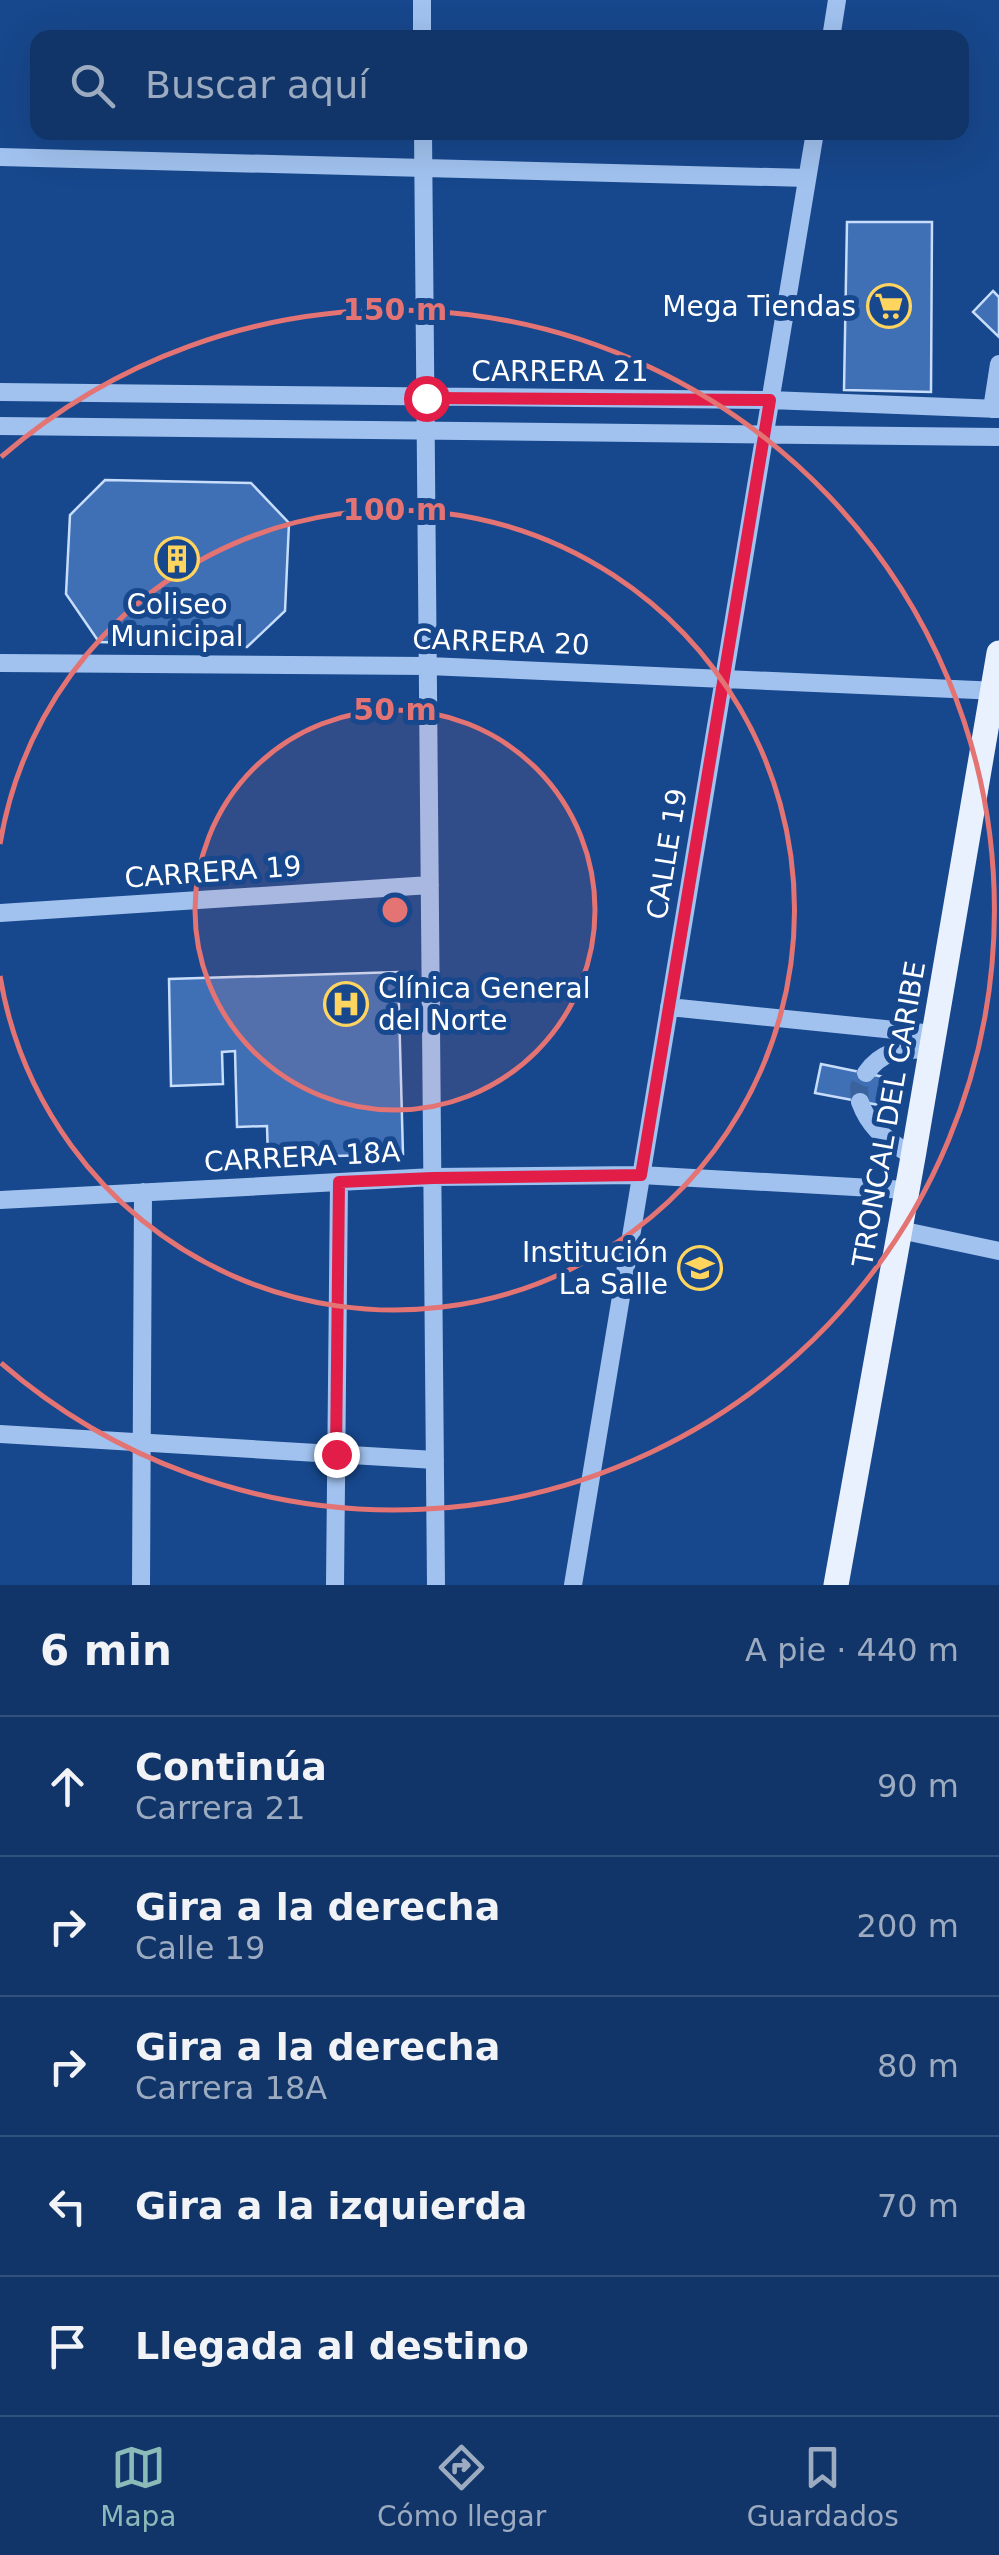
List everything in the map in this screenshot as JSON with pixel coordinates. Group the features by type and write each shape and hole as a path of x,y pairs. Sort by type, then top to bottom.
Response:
{"main road":[{"name":"TRONCAL DEL CARIBE","path":"836,1585 996,691 999,654"}],"street":[{"path":"422,0 422,30"},
{"path":"831,30 837,0"},
{"path":"423,140 436,1585"},
{"name":"CALLE 19","path":"573,1585 814,140"},
{"path":"0,157 807,178"},
{"path":"996,409 999,364"},
{"name":"CARRERA 21","path":"0,392 770,400 996,409"},
{"path":"0,426 999,438"},
{"name":"CARRERA 20","path":"0,663 428,666 996,691"},
{"name":"CARRERA 19","path":"0,913 430,886"},
{"path":"670,1007 932,1041"},
{"path":"866,1073 874,1062 894,1051 932,1041"},
{"path":"860,1102 866,1120 876,1132 913,1157"},
{"name":"CARRERA 18A","path":"0,1200 433,1178 641,1175 907,1190"},
{"path":"335,1585 339,1182"},
{"path":"141,1585 143,1192"},
{"path":"900,1230 999,1251"},
{"path":"0,1434 436,1460"}],"building":[{"name":"Mega Tiendas","path":"847,222 932,222 931,392 844,390"},
{"path":"993,291 999,297 999,337 973,312"},
{"name":"Coliseo Municipal","path":"105,480 251,483 289,523 285,611 247,647 99,642 66,594 70,515"},
{"path":"398,972 403,1154 268,1158 267,1126 237,1127 235,1051 222,1052 223,1084 171,1086 169,979"},
{"path":"821,1064 889,1078 884,1106 815,1093"}],"tunnel":[{"path":"860,1102 859,1087 866,1073"}],"place":[{"name":"Mega Tiendas","path":"889,306"},
{"name":"Coliseo Municipal","path":"177,559"},
{"name":"Clínica General del Norte","path":"346,1004"},
{"name":"Institución La Salle","path":"700,1268"}],"route":[{"path":"336,1454 339,1182 641,1175 770,400 426,398"}]}
